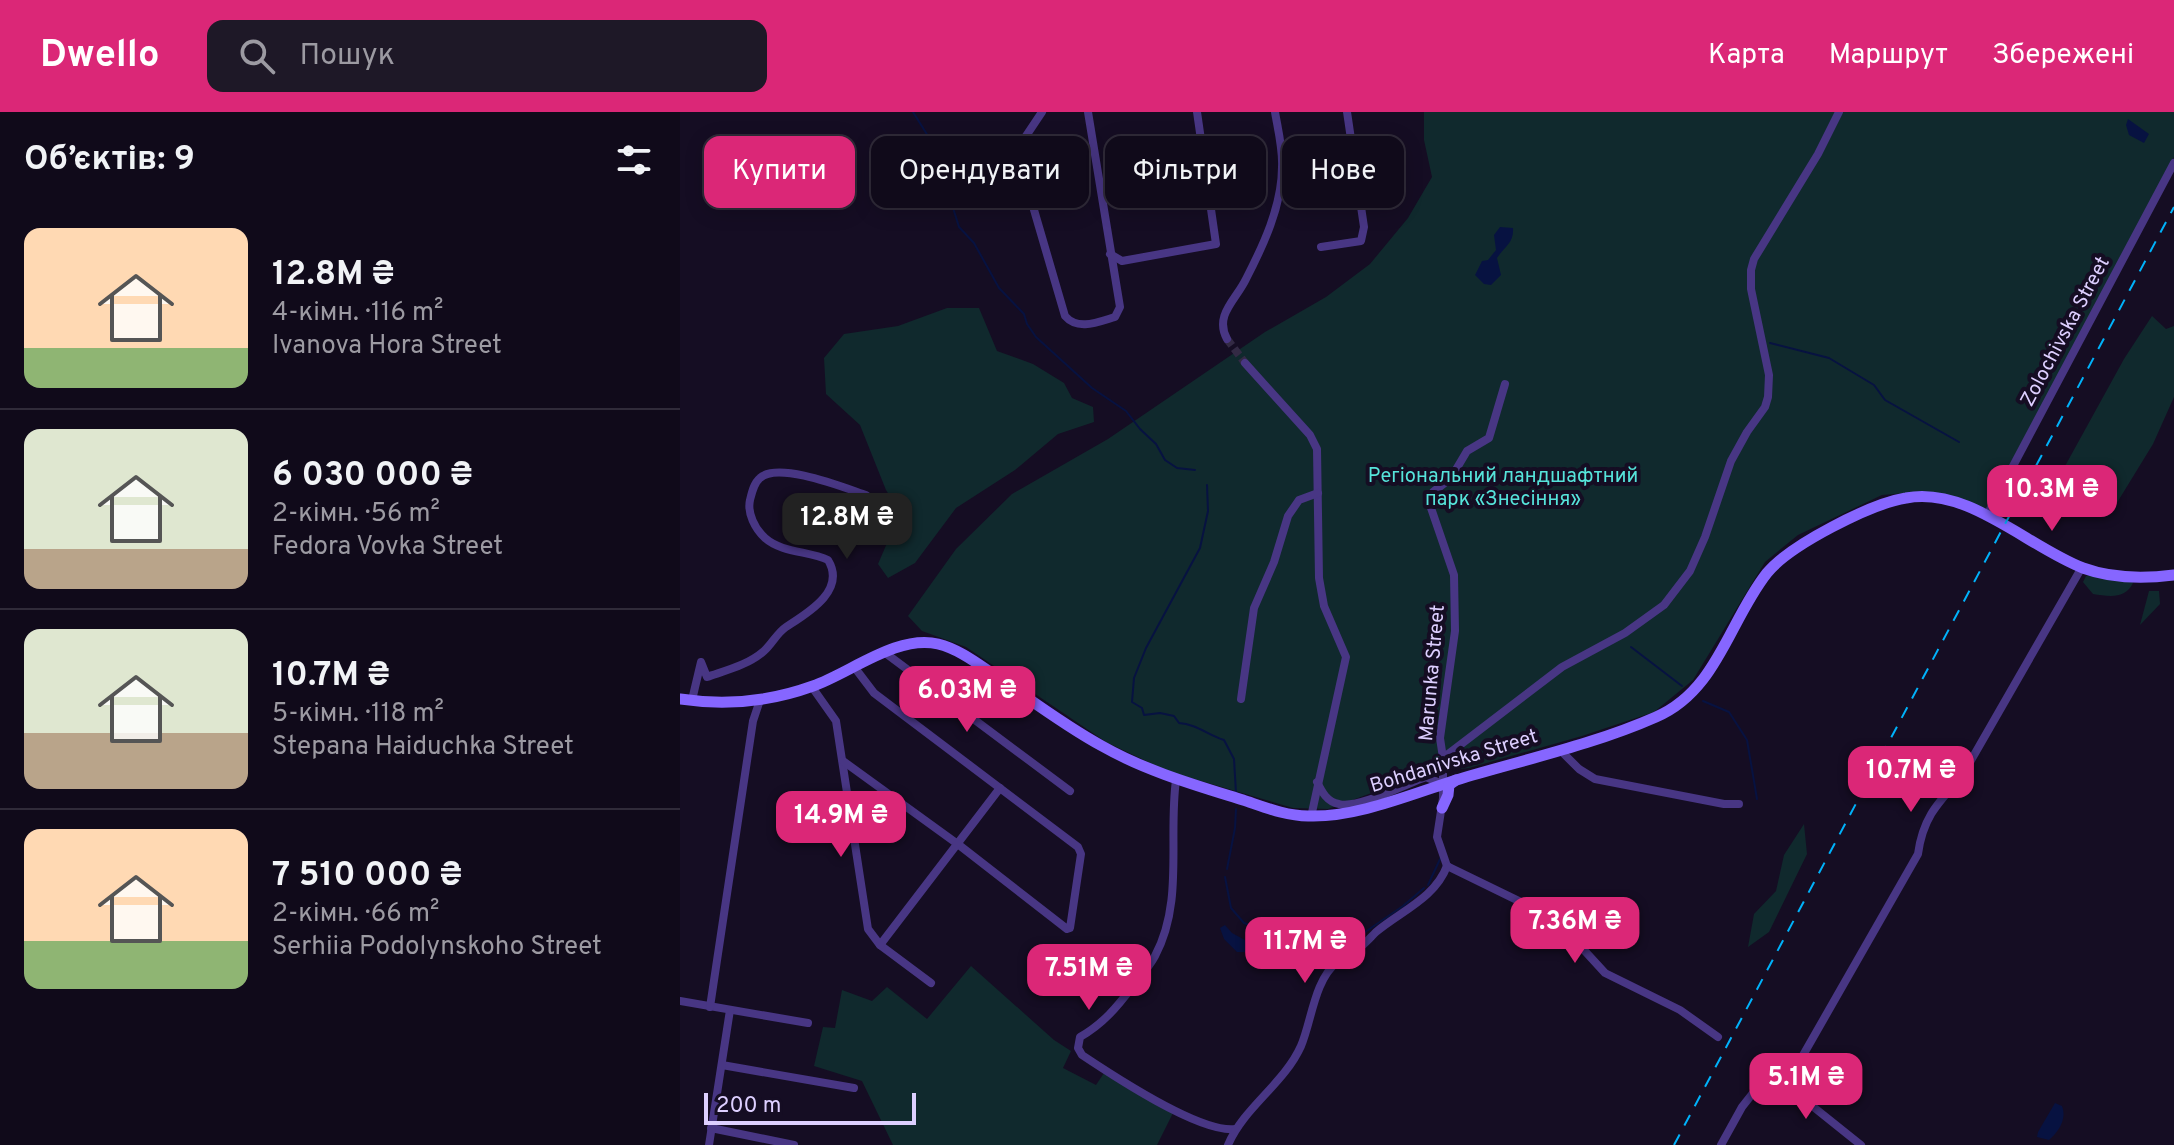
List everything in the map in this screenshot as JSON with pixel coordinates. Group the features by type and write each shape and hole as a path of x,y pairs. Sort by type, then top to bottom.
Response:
{"main road":[{"name":"Bohdanivska Street","path":"686,700 760,700 812,687 884,652 913,642 937,644 970,658 1100,746 1141,766 1283,813 1311,817 1348,812 1560,750 1665,713 1691,695 1714,666 1768,572 1799,547 1875,506 1908,497 1931,496 1954,501 1987,515 2082,567 2120,577 2174,575"},
{"path":"1442,808 1449,785 1456,780"},
{"path":"1422,790 1435,794 1442,808"}],"street":[{"path":"1042,112 1028,131 1018,155 1065,316 1070,322 1083,325 1115,317 1120,307 1088,112"},
{"path":"1110,254 1122,261 1216,244 1197,112"},
{"path":"1227,339 1222,329 1223,317 1241,290 1258,254 1280,189 1282,166 1275,112"},
{"path":"1321,247 1361,241 1364,227 1347,112"},
{"path":"1228,1145 1235,1129 1287,1069 1300,1047 1323,979 1335,962 1359,948 1442,881 1447,866 1437,837 1442,808 1443,758 1562,667 1625,633 1656,611 1690,571 1731,461 1765,407 1768,397 1769,375 1751,289 1754,259 1818,154 1839,112"},
{"name":"Zolochivska Street","path":"1987,515 2174,163"},
{"path":"1245,363 1315,443 1321,592 1346,657 1311,817"},
{"name":"Marunka Street","path":"1443,758 1440,738 1455,631 1455,593 1454,575 1431,508 1433,492 1451,478 1467,451 1489,438 1505,384"},
{"path":"686,700 701,662 707,677 744,664 765,650 782,630 815,609 827,593 831,581 833,572 828,560 781,547 765,538 753,522 749,505 757,480 763,475 779,472 808,477 866,495"},
{"path":"1241,699 1254,608 1274,562 1288,516 1299,500 1318,493"},
{"path":"1786,1085 1918,854 1923,824 1962,776 2082,567"},
{"path":"884,652 1070,791"},
{"path":"843,761 1067,929 1072,924 1081,854 1078,847 874,693 855,668"},
{"path":"812,687 836,721 868,929 880,945 931,983"},
{"path":"710,1007 753,721 760,700"},
{"path":"1560,750 1579,769 1595,779 1724,804 1739,804"},
{"path":"1317,782 1323,794 1343,805 1426,777 1442,784"},
{"path":"1176,780 1173,799 1174,871 1162,941 1149,965 1107,1019 1080,1037 1078,1048 1082,1055 1127,1084 1185,1115 1223,1129 1235,1129"},
{"path":"880,945 1000,788"},
{"path":"1447,866 1529,906 1583,949 1605,973 1680,1010 1718,1037"},
{"path":"680,1001 808,1023"},
{"path":"709,1145 730,1010"},
{"path":"722,1065 854,1088"},
{"path":"1721,1145 1742,1107 1768,1074 1861,1145"},
{"path":"711,1128 794,1145"}],"green space":[{"name":"Регіональний ландшафтний парк «Знесіння»","path":"1424,112 2174,112 2174,157 1991,506 1984,509 1946,495 1918,492 1882,495 1798,535 1765,562 1693,680 1654,712 1469,768 1423,774 1328,809 1293,808 1167,771 1106,742 966,647 922,631 908,616 956,549 1012,494 1108,439 1265,332 1326,297 1370,264 1408,218 1432,177 1424,140"},
{"path":"947,308 979,308 997,351 1033,364 1064,383 1072,398 1093,407 1094,422 1058,434 1015,470 956,508 915,563 888,578 878,564 900,513 886,490 860,425 826,394 824,358 844,334 898,326"},
{"path":"2152,316 2166,329 2174,326 2174,397 2153,444 2115,506 2094,515 2056,506 2048,497 2124,359"},
{"path":"2090,575 2133,583 2121,594 2093,594 2083,582"},
{"path":"2149,591 2159,591 2160,604 2140,625"},
{"path":"1804,824 1807,854 1769,932 1748,947 1754,914 1776,891 1784,855"},
{"path":"971,966 1054,1040 1071,1051 1063,1068 1096,1085 1104,1073 1174,1111 1157,1145 893,1145 862,1081 814,1066 823,1027 835,1028 842,990 872,1001 887,987 927,1019"}],"shaded area":[{"path":"2128,119 2149,134 2144,143 2129,135"},
{"path":"1500,227 1513,228 1512,237 1497,258 1501,275 1491,285 1484,284 1475,275 1482,261 1488,260 1496,250 1494,235"},
{"path":"1225,925 1245,940 1249,946 1246,952 1237,952 1224,939 1220,928"},
{"path":"2055,1103 2062,1106 2061,1124 2049,1140 2037,1137 2038,1132"}],"waterway":[{"path":"913,112 933,144 959,227 974,243 999,288 1024,314 1036,337 1092,388 1126,411 1156,444 1165,460 1177,468 1195,470"},
{"path":"1770,343 1829,358 1874,385 1885,400 1959,442"},
{"path":"1207,485 1208,511 1200,548 1146,648 1134,678 1132,702 1142,708 1144,715 1160,713 1174,716 1179,723 1224,740 1234,759 1236,793"},
{"path":"1631,647 1682,686"},
{"path":"1703,701 1729,712 1747,740 1757,799"},
{"path":"1227,869 1236,809"},
{"path":"1428,885 1441,857"},
{"path":"1225,877 1231,908 1244,923 1273,934 1296,932 1334,954"},
{"path":"1339,950 1424,888"}],"tunnel":[{"path":"1227,339 1245,363"}],"railway":[{"path":"1674,1145 2174,207"}]}
